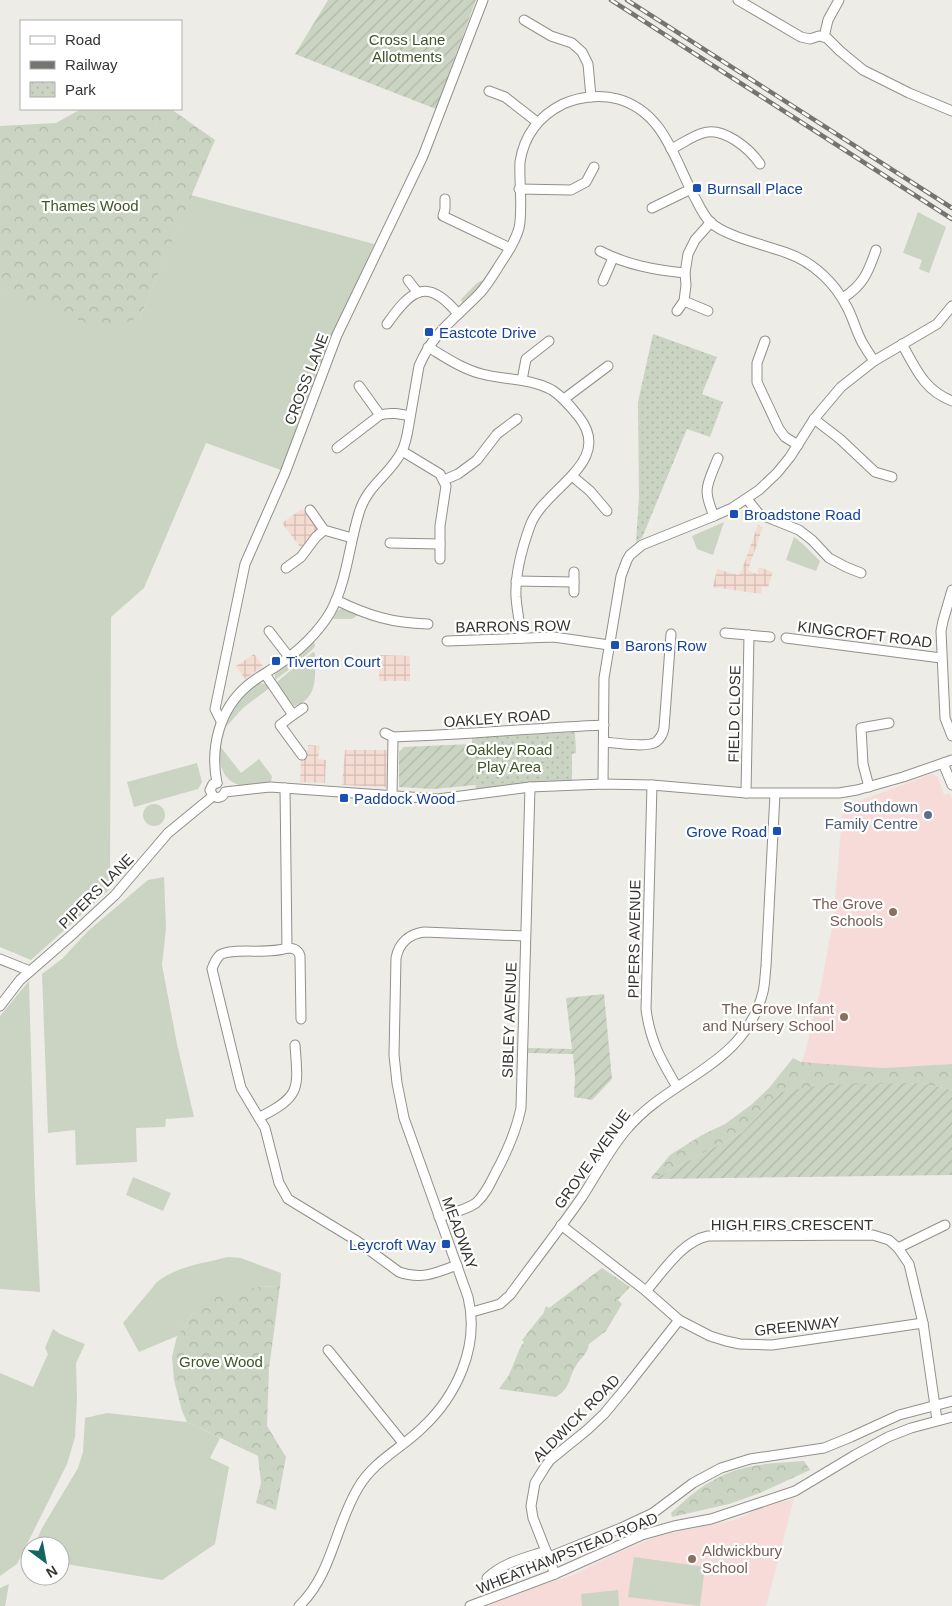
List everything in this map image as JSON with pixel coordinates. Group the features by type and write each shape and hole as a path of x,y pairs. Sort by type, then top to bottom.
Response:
{"street":[{"name":"CROSS LANE","path":"217,783 214,756 222,721 215,709 245,564 285,472 337,335 423,156 483,0"},
{"path":"738,0 760,11 801,37 810,39 820,36 824,37 863,70 909,93 952,111"},
{"path":"824,37 828,20 839,0"},
{"path":"524,20 551,36 572,42 582,52 588,64 591,97"},
{"path":"489,91 505,97 537,122"},
{"path":"222,721 227,710 241,692 289,657 322,624 336,600 359,512 369,491 393,465 406,441 419,366 428,347 438,333 482,291 510,248 519,227 521,154 529,134 537,122 555,108 574,100 591,97 614,98 638,107 654,120 671,149 690,190 711,222 726,232 789,253 824,277 842,298 863,344 874,361"},
{"path":"671,149 704,132 722,133 746,147 760,164"},
{"path":"519,189 571,190 586,182 594,167"},
{"path":"652,208 690,190"},
{"path":"445,199 443,216 510,248"},
{"path":"677,311 684,301 688,254 711,222"},
{"path":"842,298 857,288 866,276 876,250"},
{"path":"600,251 613,258 656,270 685,273"},
{"path":"603,281 613,258"},
{"path":"408,280 418,293"},
{"path":"387,324 404,302 418,293 428,292 441,296 447,300 458,314"},
{"path":"684,301 708,311"},
{"path":"603,784 604,678 621,576 630,555 649,542 714,516 747,499 777,472 798,445 814,419 841,387 874,361 937,324 952,306"},
{"path":"522,380 526,360 549,341"},
{"path":"765,341 757,363 757,382 779,429 785,437 798,445"},
{"path":"902,344 927,386 942,397 952,401"},
{"path":"428,347 467,370 484,375 522,380 539,384 552,390 564,399 583,423 590,437 589,450 580,466 549,498 530,525 516,581 516,598 522,638"},
{"path":"564,399 608,366"},
{"path":"359,386 380,415"},
{"path":"337,448 380,415 394,413 410,416"},
{"path":"444,480 458,474 477,460 497,434 517,419"},
{"path":"814,419 840,439 875,472 892,477"},
{"path":"402,451 440,474 444,480 446,486 440,526 440,559"},
{"path":"714,516 706,493 718,458"},
{"path":"572,476 590,491 606,511"},
{"path":"747,499 759,514 805,533 833,561 861,572"},
{"path":"310,510 324,530 352,538"},
{"path":"286,568 300,557 324,530"},
{"path":"390,544 440,544"},
{"path":"516,581 574,587 574,572"},
{"path":"952,590 943,621 942,658 945,718 952,736"},
{"path":"336,600 374,617 410,624 428,624"},
{"path":"269,631 289,657"},
{"path":"725,633 770,637"},
{"path":"604,742 650,744 661,738 664,728 671,634"},
{"name":"FIELD CLOSE","path":"746,793 748,635"},
{"name":"BARRONS ROW","path":"447,641 554,637 610,645"},
{"name":"KINGCROFT ROAD","path":"786,638 942,658"},
{"path":"265,674 294,715"},
{"path":"302,754 280,725 303,708"},
{"path":"869,787 864,764 861,728 889,722"},
{"name":"OAKLEY ROAD","path":"392,796 389,735 454,736 542,727 604,725"},
{"path":"225,792 223,785 217,783 213,784 210,788 213,796 220,797 225,792 270,787 438,798 530,787 603,784 652,785 746,793 839,793 869,787 948,761 952,785"},
{"name":"PIPERS AVENUE","path":"652,785 646,1009 648,1025 655,1048 677,1087"},
{"name":"SIBLEY AVENUE","path":"440,1217 469,1207 480,1199 486,1191 515,1132 520,1108 530,787"},
{"path":"285,788 286,948"},
{"name":"GROVE AVENUE","path":"472,1312 494,1307 505,1300 581,1198 626,1129 656,1101 707,1067 733,1046 750,1024 763,992 766,966 775,794"},
{"name":"PIPERS LANE","path":"0,1006 12,989 30,971 115,895 168,833 213,796"},
{"name":"MEADWAY","path":"299,1606 314,1588 323,1573 346,1511 367,1474 379,1462 420,1430 435,1415 454,1389 464,1364 472,1329 472,1312 404,1118 397,1083 394,1055 397,951 404,940 414,934 424,932 525,936"},
{"path":"301,1019 300,956 295,949 286,948 275,952 228,952 218,957 212,969 241,1088 266,1128 279,1183 288,1199 357,1240 399,1272 407,1275 421,1276 457,1265"},
{"path":"0,959 30,971"},
{"path":"260,1117 285,1103 294,1091 297,1080 295,1045"},
{"name":"GREENWAY","path":"561,1224 646,1291 679,1320 710,1336 726,1341 740,1344 772,1345 923,1323"},
{"path":"937,1420 923,1323 909,1264 898,1248 945,1225"},
{"name":"HIGH FIRS CRESCENT","path":"646,1291 683,1249 698,1238 708,1236 873,1235 889,1240 898,1248"},
{"name":"ALDWICK ROAD","path":"555,1574 533,1518 531,1506 535,1483 550,1460 604,1414 679,1320"},
{"path":"328,1350 403,1443"},
{"name":"WHEATHAMPSTEAD ROAD","path":"487,1578 496,1570 515,1560 548,1554 645,1517 666,1504 693,1483 721,1468 750,1459 824,1448 898,1414 952,1400"},
{"name":"WHEATHAMPSTEAD ROAD","path":"470,1606 555,1574 642,1535 674,1526 711,1519 795,1491 854,1455 888,1437 937,1420 952,1417"}],"shaded area":[{"path":"302,509 317,529 301,548 282,523"},
{"path":"758,525 763,527 748,570 757,574 759,567 773,572 768,587 762,586 761,594 713,587 717,569 738,575 741,572"},
{"path":"254,654 263,666 245,679 236,666"},
{"path":"379,655 410,656 410,681 379,681"},
{"path":"308,745 320,746 318,759 326,760 325,783 300,782 301,758 305,750 308,751"},
{"path":"345,750 387,750 386,787 342,785"},
{"name":"The Grove Schools","path":"932,774 938,777 944,795 950,793 952,799 952,1064 883,1068 801,1062 805,1054 821,986 833,921 843,807"},
{"name":"Aldwickbury School","path":"794,1499 766,1606 488,1606 516,1593 573,1575 621,1551 661,1535 734,1520 765,1506"}],"green space":[{"name":"Cross Lane Allotments","path":"328,0 476,0 436,109 295,54"},
{"name":"Thames Wood","path":"79,110 172,110 215,140 140,317 97,327 0,290 0,126 56,123"},
{"path":"191,195 374,244 356,288 335,329 281,470 206,443 144,588 111,617 110,889 31,960 0,947 0,290 140,317"},
{"path":"918,212 946,227 929,273 919,269 922,260 903,253"},
{"path":"485,279 477,292 462,303 461,299 477,283"},
{"path":"653,334 717,357 702,394 723,402 710,437 687,429 642,538 636,542 639,498 638,402"},
{"path":"724,522 713,555 697,549 692,536"},
{"path":"794,537 820,561 816,571 786,560"},
{"path":"344,608 358,615 352,619 333,619 338,610"},
{"path":"314,640 315,647 275,680 275,674"},
{"path":"313,652 315,653 315,677 312,692 302,703 294,706 276,684"},
{"path":"258,683 266,684 269,686 268,689 243,708 224,729 236,702 246,691"},
{"name":"Oakley Road Play Area","path":"575,732 576,753 572,754 572,779 475,785 472,738"},
{"path":"472,744 475,785 434,789 399,787 399,752 404,747"},
{"path":"220,746 241,773 259,759 272,776 271,782 246,786 233,782 222,769"},
{"path":"572,761 572,781 476,789 475,781"},
{"path":"197,763 202,782 198,789 134,807 127,782"},
{"path":"154,804 164,811 165,815 158,825 154,826 144,819 143,815 150,805"},
{"path":"164,877 166,928 162,965 177,1044 194,1117 166,1119 165,1127 136,1128 137,1162 76,1165 75,1130 48,1133 42,974 63,958 88,931 148,880"},
{"path":"29,981 35,1195 40,1292 0,1289 0,1016"},
{"path":"604,994 612,1079 592,1100 574,1097 573,1054 528,1053 528,1048 572,1049 566,998"},
{"path":"793,1058 801,1062 883,1068 952,1064 952,1090 921,1083 781,1092 743,1132 654,1179 651,1178 670,1155 702,1135 725,1124 751,1105 769,1088"},
{"path":"921,1083 952,1090 952,1175 654,1179 743,1132 781,1092 823,1085"},
{"path":"133,1177 171,1193 163,1211 126,1195"},
{"path":"228,1257 241,1258 281,1273 280,1286 258,1287 194,1312 177,1336 139,1352 123,1323 157,1282 173,1272"},
{"path":"602,1268 630,1287 618,1300 622,1304 606,1331 589,1344 586,1353 574,1369 565,1389 556,1397 499,1389 509,1375 524,1342 522,1340 543,1314 546,1306 549,1308"},
{"name":"Grove Wood","path":"280,1286 269,1369 267,1426 286,1457 276,1510 256,1503 261,1483 258,1456 187,1422 182,1411 174,1380 172,1357 177,1336 194,1312 213,1297 258,1287"},
{"path":"53,1329 60,1334 85,1344 76,1363 75,1437 67,1464 31,1536 20,1536 20,1558 17,1564 0,1576 0,1373 33,1387 48,1354 45,1348"},
{"path":"107,1413 187,1422 220,1438 210,1458 229,1467 215,1544 162,1580 70,1565 70,1536 38,1536 78,1468 83,1452 85,1418"},
{"path":"804,1461 810,1470 760,1493 729,1504 672,1517 671,1513 691,1495 724,1475 746,1467"},
{"path":"634,1557 705,1567 700,1606 628,1597"},
{"path":"9,1584 5,1606 0,1606 0,1588"},
{"path":"618,1590 619,1606 582,1606 581,1594"}],"railway":[{"path":"611,0 952,219"},
{"path":"627,0 952,208"}],"place":[{"name":"Burnsall Place","path":"697,188"},
{"name":"Eastcote Drive","path":"429,332"},
{"name":"Broadstone Road","path":"734,514"},
{"name":"Barons Row","path":"615,645"},
{"name":"Tiverton Court","path":"276,661"},
{"name":"Paddock Wood","path":"344,798"},
{"name":"Southdown Family Centre","path":"928,815"},
{"name":"Grove Road","path":"777,831"},
{"name":"The Grove Schools","path":"893,912"},
{"name":"The Grove Infant and Nursery School","path":"844,1017"},
{"name":"Leycroft Way","path":"446,1244"},
{"name":"Aldwickbury School","path":"692,1559"}]}
